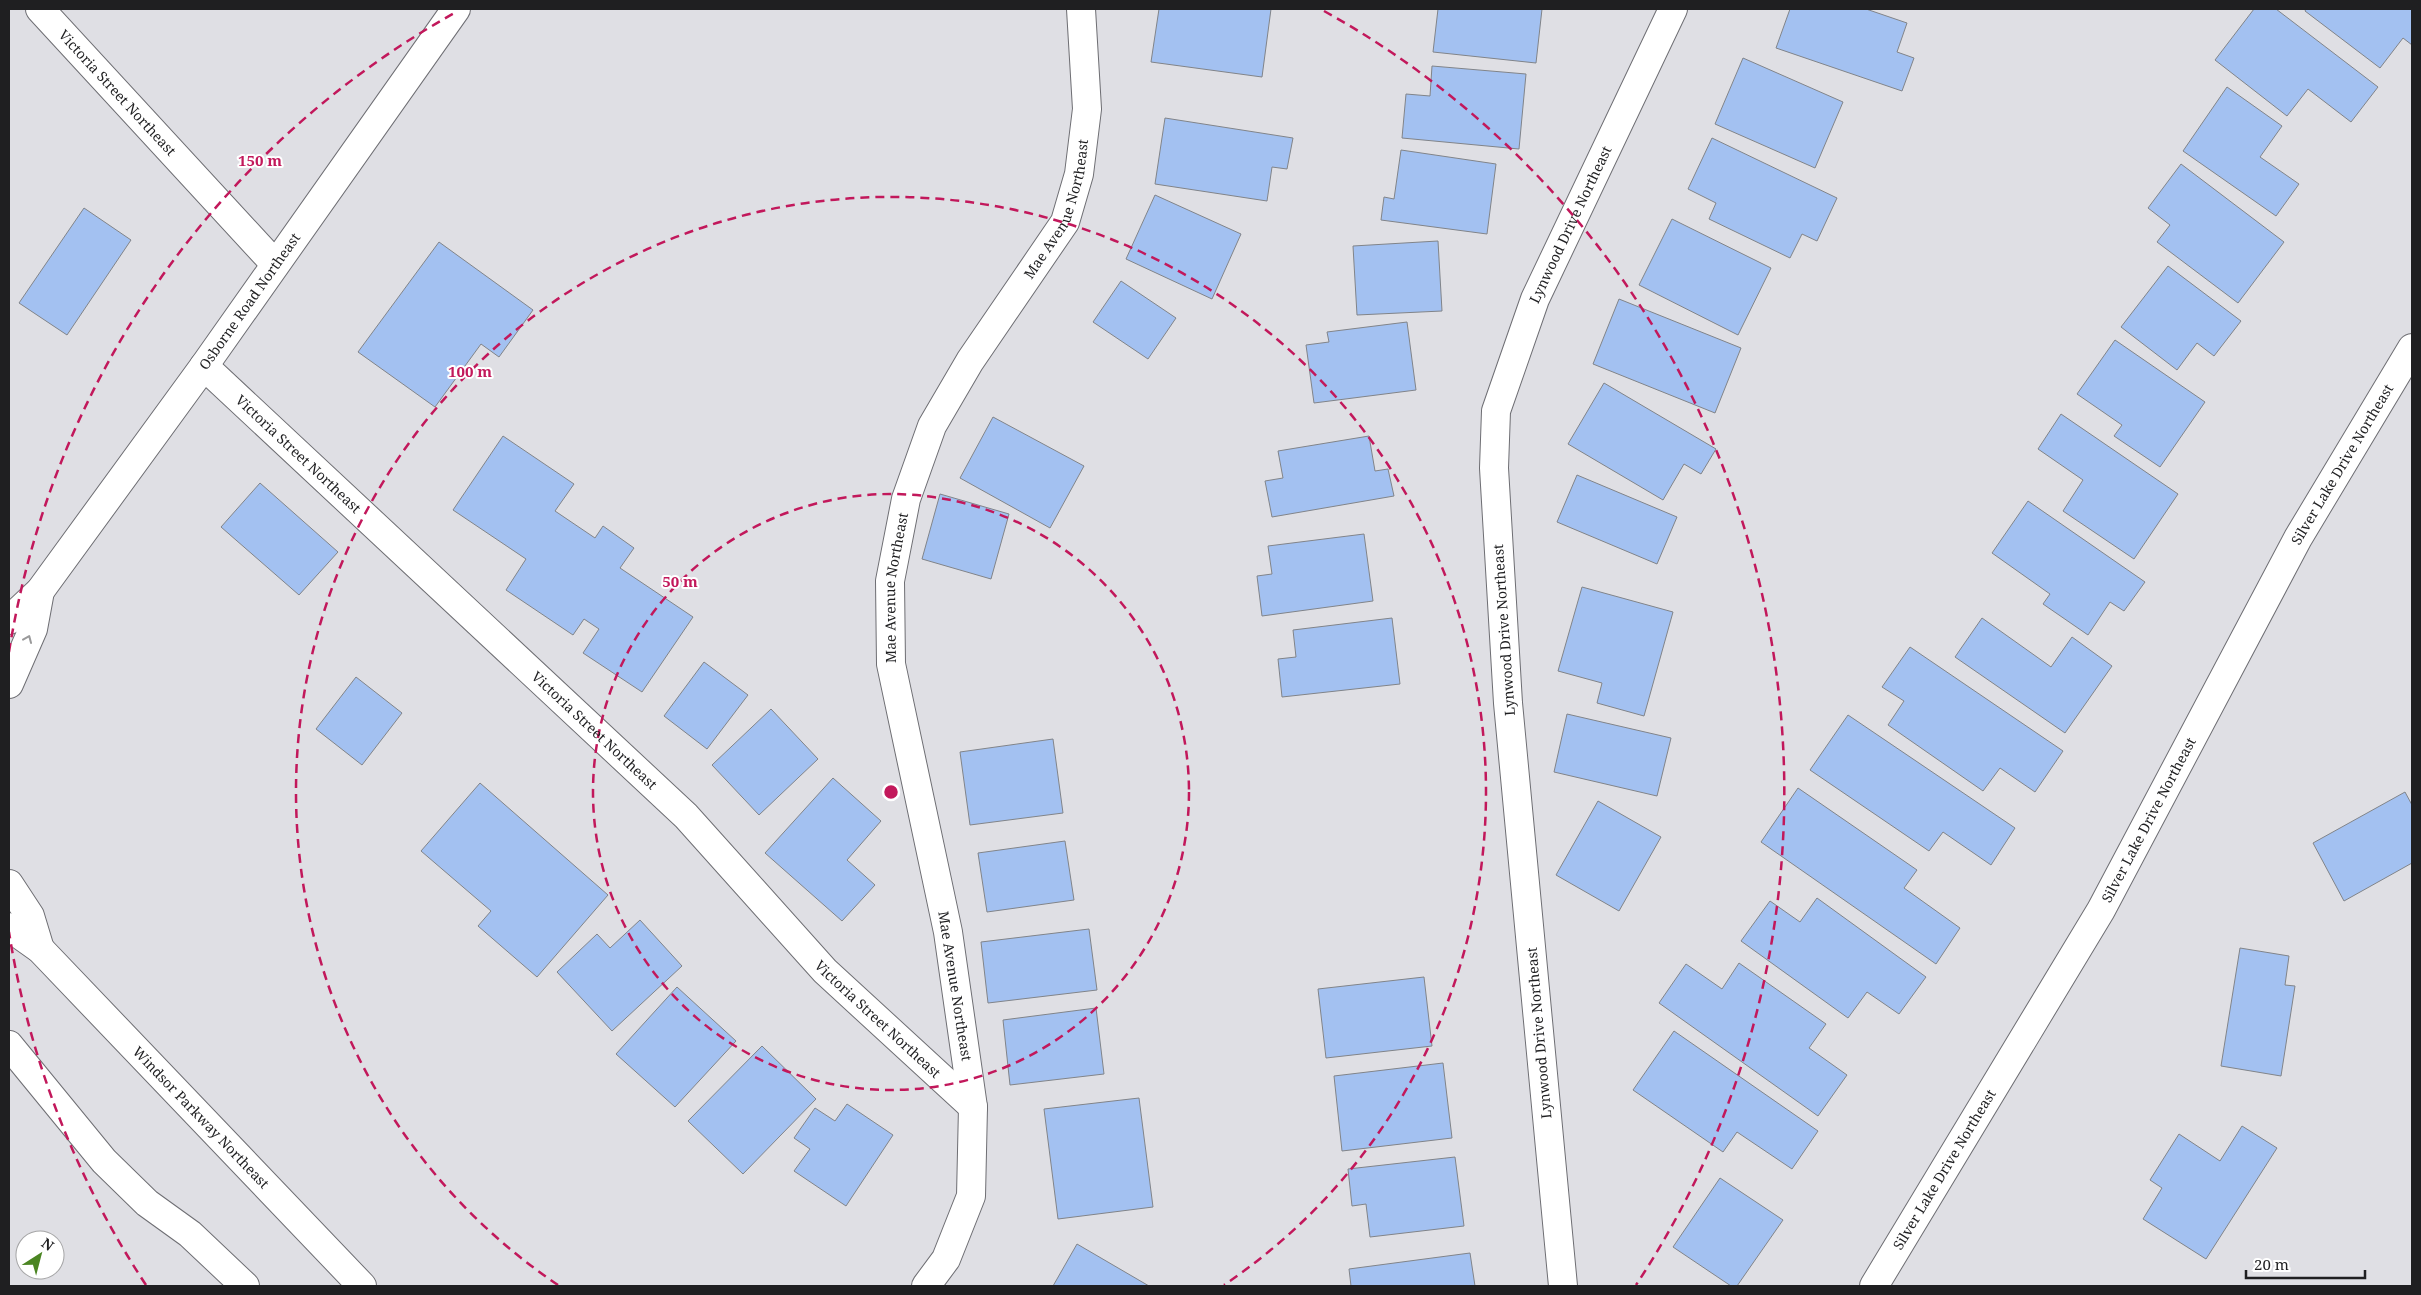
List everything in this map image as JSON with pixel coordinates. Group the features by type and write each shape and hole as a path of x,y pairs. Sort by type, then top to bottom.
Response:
{"street":[{"name":"Victoria Street Northeast","path":"40,9 275,264"},
{"name":"Osborne Road Northeast","path":"9,620 40,591 204,366 456,9"},
{"name":"Mae Avenue Northeast","path":"926,1286 946,1259 971,1196 973,1107 948,932 891,664 890,581 906,499 932,426 970,361 1065,222 1079,174 1087,109 1081,9"},
{"name":"Lynwood Drive Northeast","path":"1563,1286 1508,703 1494,468 1496,411 1535,299 1673,9"},
{"name":"Silver Lake Drive Northeast","path":"1874,1286 2101,910 2298,538 2412,348"},
{"name":"Victoria Street Northeast","path":"204,366 686,816 825,971 973,1107"},
{"name":"Osborne Road Northeast","path":"9,684 32,629 40,591"},
{"name":"Windsor Parkway Northeast","path":"9,884 30,916 40,949"},
{"name":"Windsor Parkway Northeast","path":"9,927 40,949 362,1286"},
{"path":"9,1045 104,1161 147,1203 190,1234 245,1286"}],"building":[{"path":"1159,9 1271,9 1262,77 1151,62"},
{"path":"1438,9 1542,9 1536,63 1433,52"},
{"path":"1790,9 1866,9 1907,23 1897,52 1914,58 1902,91 1776,48"},
{"path":"2254,9 2276,9 2378,87 2351,122 2308,89 2287,116 2215,60"},
{"path":"2306,9 2412,9 2412,45 2403,38 2380,68 2305,11"},
{"path":"1743,58 1843,102 1815,168 1715,124"},
{"path":"1432,66 1526,74 1519,149 1402,138 1406,94 1430,96"},
{"path":"2227,87 2282,126 2260,157 2299,184 2276,216 2183,151"},
{"path":"1165,118 1293,138 1287,169 1272,167 1267,201 1155,184"},
{"path":"1712,138 1837,198 1817,241 1802,234 1790,258 1709,219 1716,203 1688,189"},
{"path":"1401,150 1496,164 1487,234 1381,220 1384,197 1394,199"},
{"path":"2181,164 2284,242 2238,303 2157,242 2170,225 2148,208"},
{"path":"1155,195 1241,234 1212,299 1126,259"},
{"path":"84,208 131,240 67,335 19,303"},
{"path":"1672,219 1771,268 1738,335 1639,285"},
{"path":"1438,241 1442,311 1357,315 1353,246"},
{"path":"439,242 533,310 499,357 481,344 435,407 358,352"},
{"path":"2168,266 2241,321 2214,356 2197,343 2177,370 2121,327"},
{"path":"1121,281 1176,318 1148,359 1093,322"},
{"path":"1619,299 1741,348 1715,413 1593,364"},
{"path":"1407,322 1416,390 1314,403 1306,345 1329,342 1327,332"},
{"path":"2115,340 2205,402 2160,467 2114,436 2122,425 2077,394"},
{"path":"1604,383 1716,449 1701,474 1684,464 1663,500 1568,444"},
{"path":"2061,414 2178,494 2134,559 2063,511 2083,480 2038,449"},
{"path":"993,417 1084,466 1050,528 960,478"},
{"path":"503,436 574,484 555,511 595,538 603,526 634,548 620,568 693,617 642,692 583,653 599,629 584,619 573,635 506,590 526,559 453,510"},
{"path":"1369,436 1375,471 1388,469 1394,496 1272,517 1265,481 1283,478 1278,451"},
{"path":"1577,475 1677,517 1657,564 1557,522"},
{"path":"260,483 338,552 299,595 221,527"},
{"path":"940,494 1009,514 991,579 922,559"},
{"path":"2028,501 2145,582 2124,611 2110,602 2088,635 2043,604 2050,594 1992,553"},
{"path":"1364,534 1373,601 1262,616 1257,576 1272,574 1268,546"},
{"path":"1582,587 1673,612 1644,716 1597,703 1602,683 1558,671"},
{"path":"1392,618 1400,684 1282,697 1278,659 1296,657 1293,630"},
{"path":"1982,618 2051,667 2072,637 2112,666 2065,733 1955,657"},
{"path":"1910,647 2063,751 2035,792 2000,768 1983,791 1888,725 1904,701 1882,687"},
{"path":"704,662 748,695 707,749 664,716"},
{"path":"356,677 402,713 362,765 316,729"},
{"path":"771,709 818,759 759,815 712,765"},
{"path":"1567,714 1671,738 1657,796 1554,772"},
{"path":"1848,715 2015,828 1991,865 1943,832 1929,851 1810,770"},
{"path":"1053,739 1063,813 970,825 960,752"},
{"path":"833,778 881,821 847,860 875,885 842,921 765,853"},
{"path":"480,783 608,895 537,977 478,926 491,911 421,851"},
{"path":"1798,788 1917,870 1904,888 1960,928 1936,964 1761,842"},
{"path":"2405,792 2412,805 2412,863 2344,901 2313,843"},
{"path":"1598,801 1661,837 1619,911 1556,875"},
{"path":"1065,841 1074,900 987,912 978,853"},
{"path":"1817,898 1926,977 1899,1014 1867,992 1848,1018 1741,941 1770,901 1800,922"},
{"path":"640,920 682,966 612,1031 557,972 597,934 610,948"},
{"path":"1089,929 1097,990 988,1003 981,942"},
{"path":"2240,948 2289,956 2285,985 2295,986 2281,1076 2221,1066"},
{"path":"1739,963 1826,1024 1809,1048 1847,1075 1818,1116 1659,1003 1686,964 1722,989"},
{"path":"1424,977 1432,1046 1326,1058 1318,989"},
{"path":"677,987 736,1041 675,1107 616,1054"},
{"path":"1096,1008 1104,1074 1010,1085 1003,1020"},
{"path":"1674,1031 1818,1131 1792,1169 1737,1132 1723,1152 1633,1090"},
{"path":"762,1046 816,1099 743,1174 688,1121"},
{"path":"1443,1063 1452,1138 1342,1151 1334,1076"},
{"path":"1139,1098 1153,1207 1058,1219 1044,1109"},
{"path":"847,1104 893,1135 846,1206 794,1171 810,1149 794,1138 815,1108 835,1121"},
{"path":"2242,1126 2277,1148 2206,1259 2143,1219 2162,1188 2150,1180 2179,1134 2220,1161"},
{"path":"1455,1157 1464,1226 1370,1237 1366,1204 1352,1206 1348,1169"},
{"path":"1720,1178 1783,1220 1737,1286 1731,1286 1673,1247"},
{"path":"1077,1244 1149,1286 1053,1286"},
{"path":"1470,1253 1475,1286 1351,1286 1349,1269"}]}
